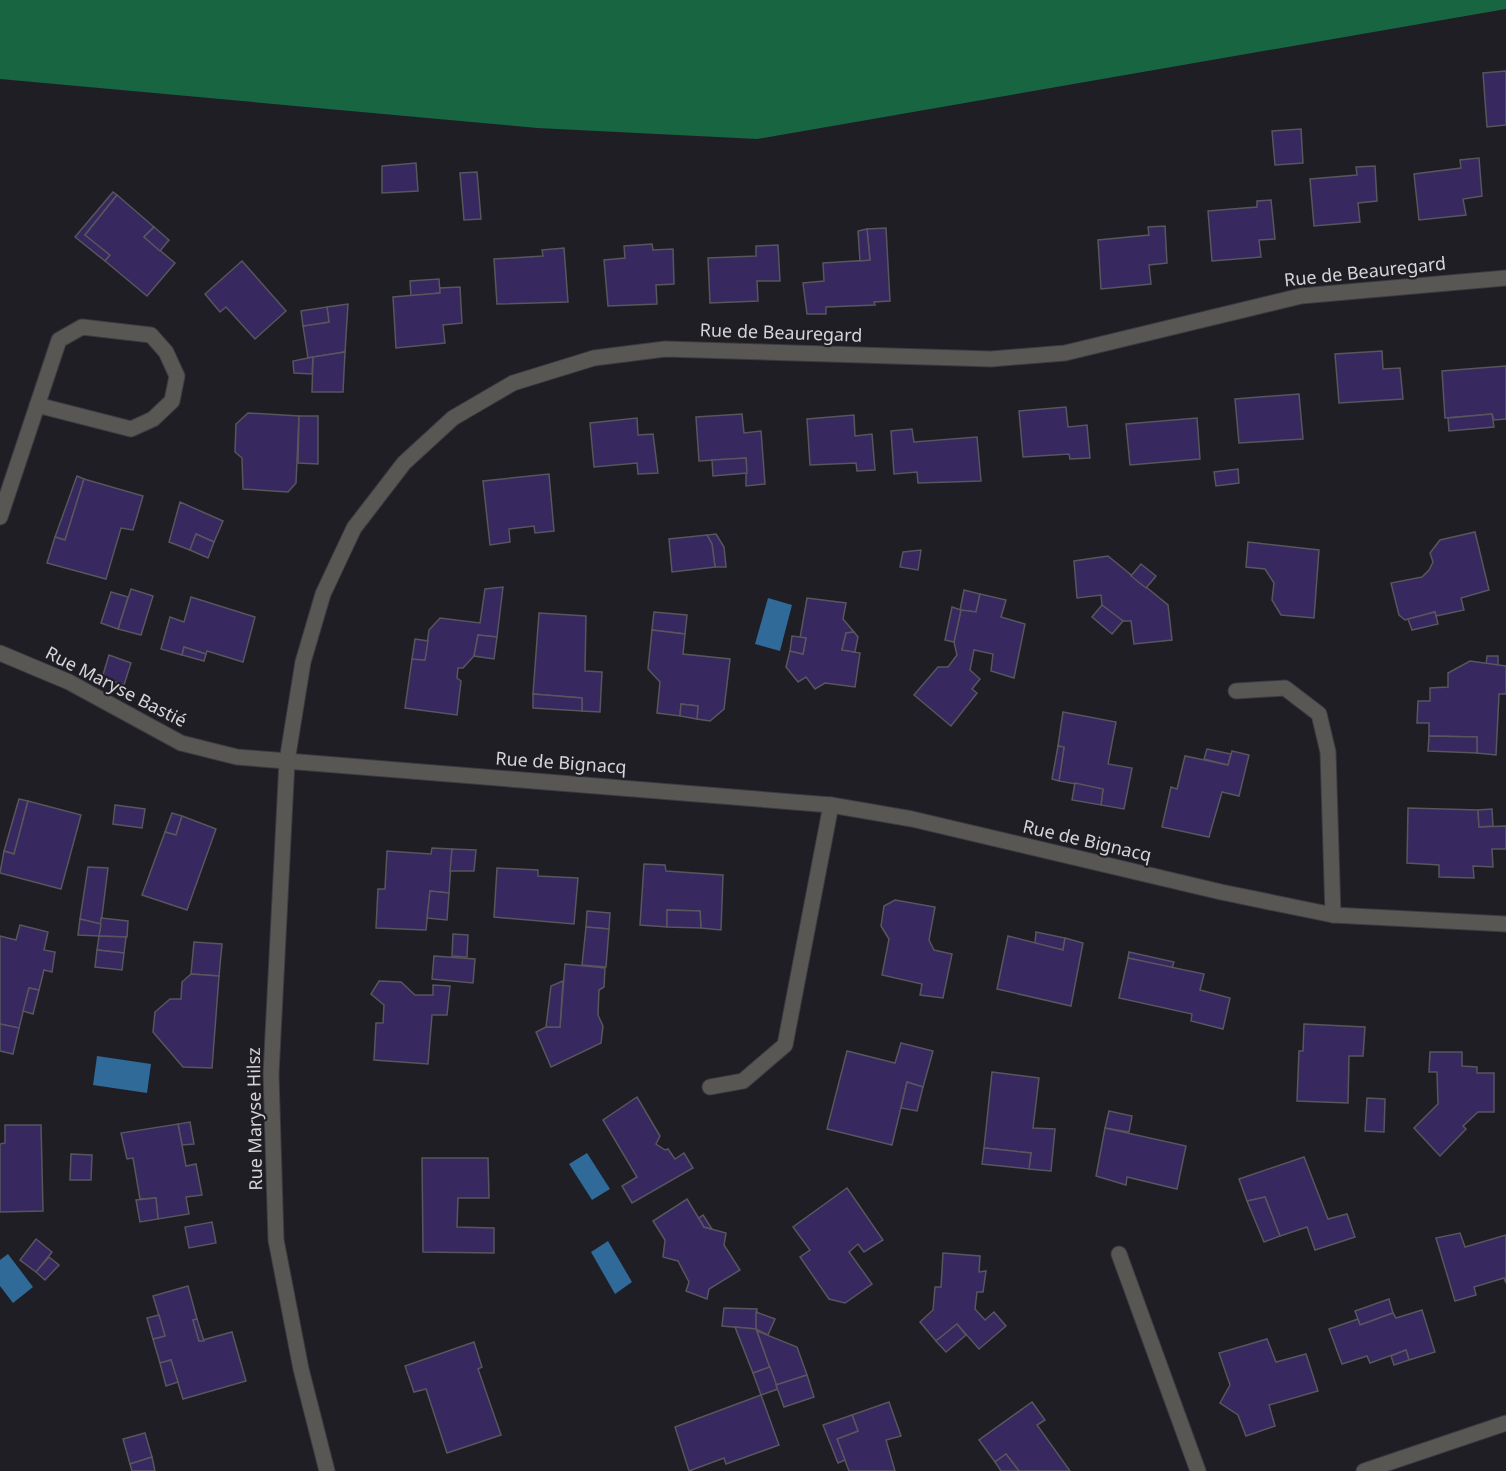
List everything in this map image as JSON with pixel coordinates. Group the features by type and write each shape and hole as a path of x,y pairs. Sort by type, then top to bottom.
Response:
{"street":[{"name":"Rue de Beauregard","path":"287,761 303,662 323,594 354,528 404,463 453,418 513,382 594,358 665,349 991,360 1065,353 1301,296 1506,278"},
{"path":"0,517 58,340 82,327 151,335 166,352 177,376 172,401 153,419 131,429 37,405"},
{"name":"Rue Maryse Bastié","path":"0,653 69,682 181,743 237,757 287,761"},
{"path":"1236,691 1285,688 1319,714 1328,752 1333,915"},
{"name":"Rue de Bignacq","path":"287,761 831,805 912,819 1221,892 1333,915 1506,924"},
{"name":"Rue Maryse Hilsz","path":"287,761 271,1074 276,1240 301,1369 327,1471"},
{"path":"710,1087 743,1081 785,1045 831,805"},
{"path":"1119,1254 1198,1471"},
{"path":"1364,1471 1506,1423"}],"green space":[{"path":"0,0 1506,0 1506,9 757,139 537,128 0,79"}],"water":[{"path":"768,598 792,605 780,651 755,644"},
{"path":"97,1056 151,1064 147,1093 93,1085"},
{"path":"587,1153 610,1189 592,1200 569,1164"},
{"path":"608,1241 632,1282 615,1294 591,1252"},
{"path":"8,1254 33,1287 13,1303 0,1286 0,1260"}],"building":[{"path":"1506,71 1506,125 1487,127 1483,73"},
{"path":"1301,129 1303,163 1275,165 1272,131"},
{"path":"1479,158 1482,196 1463,199 1466,215 1419,220 1414,174 1461,168 1460,160"},
{"path":"416,163 418,191 382,193 382,166"},
{"path":"1375,166 1377,201 1358,203 1360,222 1314,226 1310,179 1357,175 1356,167"},
{"path":"477,172 481,219 464,220 460,173"},
{"path":"113,192 117,195 85,235 110,255 105,261 75,237"},
{"path":"117,195 154,227 144,237 175,263 147,296 105,261 110,255 85,235"},
{"path":"1271,200 1275,239 1259,240 1261,257 1212,261 1208,211 1257,207 1257,201"},
{"path":"1165,226 1167,263 1149,265 1151,284 1101,289 1098,240 1149,235 1148,227"},
{"path":"154,227 169,240 160,251 144,237"},
{"path":"886,228 890,301 874,302 875,305 826,307 826,314 807,314 803,283 824,281 823,263 870,260 867,229"},
{"path":"867,229 870,260 860,261 858,231"},
{"path":"652,244 653,250 673,249 674,284 656,285 657,304 608,306 604,260 625,258 624,246"},
{"path":"778,245 780,281 757,281 758,301 710,303 708,258 756,256 756,246"},
{"path":"564,248 568,302 497,304 494,259 543,256 542,250"},
{"path":"242,261 286,311 255,339 226,307 220,312 205,294"},
{"path":"439,279 440,293 411,296 410,281"},
{"path":"460,287 462,323 443,325 445,343 396,348 393,297 440,293 440,288"},
{"path":"348,304 345,352 308,358 303,326 329,322 327,307"},
{"path":"327,307 329,322 303,326 301,311"},
{"path":"1382,351 1383,369 1400,368 1403,399 1339,403 1335,354"},
{"path":"345,352 343,392 312,392 313,357"},
{"path":"313,357 312,374 294,373 293,361"},
{"path":"1506,366 1506,419 1494,420 1492,414 1445,418 1442,371"},
{"path":"1299,394 1303,439 1239,443 1235,399"},
{"path":"1066,407 1068,427 1087,425 1090,458 1070,459 1069,454 1023,457 1019,411"},
{"path":"248,413 299,416 296,483 288,492 243,489 242,458 235,452 236,424"},
{"path":"742,414 744,433 761,431 765,484 746,486 746,458 699,461 696,417"},
{"path":"1492,414 1494,427 1449,431 1448,418"},
{"path":"854,415 855,436 872,434 875,470 857,471 856,463 810,465 807,419"},
{"path":"299,416 318,416 318,464 298,463"},
{"path":"637,418 638,435 653,434 658,473 638,474 637,463 594,467 590,423"},
{"path":"1197,418 1200,459 1130,465 1126,424"},
{"path":"912,429 914,442 977,437 981,481 918,483 917,472 894,474 891,431"},
{"path":"746,458 747,473 713,476 712,460"},
{"path":"1238,469 1239,483 1216,486 1214,472"},
{"path":"549,474 554,531 535,533 534,526 509,529 510,542 490,545 483,481"},
{"path":"77,476 84,479 65,540 55,537"},
{"path":"84,479 143,496 133,530 121,528 106,579 47,563 55,537 65,540"},
{"path":"180,502 223,521 214,542 196,534 190,550 169,542"},
{"path":"1475,532 1489,590 1461,598 1464,610 1436,616 1435,612 1405,620 1399,615 1391,583 1422,577 1433,562 1430,553 1440,540"},
{"path":"196,534 214,542 208,558 190,550"},
{"path":"716,534 724,547 726,567 715,567 712,544 707,535"},
{"path":"707,535 712,544 715,567 672,572 669,539"},
{"path":"1248,542 1319,550 1314,618 1281,615 1272,600 1274,583 1265,569 1246,567"},
{"path":"921,550 918,570 900,567 903,552"},
{"path":"1108,556 1168,605 1172,640 1134,644 1131,621 1123,621 1102,605 1101,595 1077,598 1074,561"},
{"path":"1141,564 1156,576 1146,588 1131,576"},
{"path":"503,587 497,637 478,635 474,656 463,668 458,668 457,678 461,681 457,715 405,708 412,659 425,660 429,630 440,618 480,623 485,589"},
{"path":"131,589 153,596 141,635 118,629"},
{"path":"964,590 980,594 976,612 960,610"},
{"path":"111,592 128,597 118,629 101,623"},
{"path":"980,594 1006,600 1001,617 1025,624 1014,678 991,671 993,654 974,650 970,670 980,679 972,689 977,693 951,726 914,695 938,667 948,667 957,655 954,642 961,610 976,612"},
{"path":"191,597 255,617 243,662 184,647 182,655 161,649 170,617 184,622"},
{"path":"807,598 846,603 843,619 854,632 846,633 842,650 860,653 855,687 825,683 815,689 806,677 798,682 786,667 790,651 803,654 806,638 800,638"},
{"path":"1102,605 1123,621 1112,634 1092,617"},
{"path":"952,607 961,610 954,642 945,640"},
{"path":"654,612 687,615 685,634 652,630"},
{"path":"1435,612 1438,624 1412,630 1408,619"},
{"path":"539,613 586,616 585,671 602,672 600,712 582,711 582,698 533,694"},
{"path":"652,630 685,634 683,654 730,659 724,709 710,721 697,719 698,706 681,704 680,716 657,713 660,682 648,669"},
{"path":"854,632 858,637 855,652 842,650 846,633"},
{"path":"478,635 497,637 494,659 474,656"},
{"path":"792,636 806,638 803,654 790,651"},
{"path":"415,639 428,641 425,660 412,659"},
{"path":"184,647 206,654 204,661 182,655"},
{"path":"109,655 131,663 124,685 102,678"},
{"path":"1487,656 1498,656 1498,665 1486,665"},
{"path":"1470,661 1506,666 1506,694 1499,694 1496,755 1477,753 1477,737 1429,736 1429,723 1417,723 1418,701 1430,701 1430,688 1448,687 1448,673"},
{"path":"533,694 582,698 582,711 533,708"},
{"path":"681,704 698,706 697,719 680,716"},
{"path":"1063,712 1116,722 1108,764 1132,768 1124,809 1101,805 1103,789 1059,781 1064,747 1058,746"},
{"path":"1429,736 1477,737 1477,753 1428,751"},
{"path":"1058,746 1064,747 1059,781 1052,779"},
{"path":"1207,749 1231,754 1228,765 1204,759"},
{"path":"1232,751 1249,755 1239,796 1222,792 1209,837 1162,827 1171,787 1177,789 1185,756 1228,765"},
{"path":"1075,783 1103,789 1101,805 1072,800"},
{"path":"19,799 28,801 14,854 4,851"},
{"path":"28,801 81,815 61,889 0,873 4,851 14,854"},
{"path":"115,805 145,809 142,828 113,824"},
{"path":"1408,808 1478,810 1479,827 1506,826 1506,849 1492,849 1493,867 1473,866 1474,878 1439,877 1439,865 1407,863"},
{"path":"1492,809 1493,826 1479,827 1478,810"},
{"path":"172,813 182,816 176,835 165,832"},
{"path":"182,816 216,829 187,910 142,895 165,832 176,835"},
{"path":"432,848 452,849 449,893 430,891 426,930 376,928 378,889 385,889 387,851 431,854"},
{"path":"452,849 476,850 474,871 450,871"},
{"path":"644,864 665,865 666,871 723,875 721,930 701,928 700,911 667,910 667,927 640,925"},
{"path":"88,867 108,868 101,924 80,919"},
{"path":"497,868 538,870 538,876 578,878 574,924 494,917"},
{"path":"430,891 449,893 447,920 427,918"},
{"path":"895,900 935,907 929,940 934,950 952,954 943,998 920,995 922,984 882,975 889,939 881,926 884,906"},
{"path":"667,910 700,911 701,928 667,927"},
{"path":"587,911 610,913 609,929 586,927"},
{"path":"101,918 128,921 127,937 99,936"},
{"path":"80,919 101,924 99,936 78,935"},
{"path":"20,925 48,932 44,950 55,952 52,972 44,970 39,990 29,988 19,1028 0,1024 0,936 16,940"},
{"path":"586,927 609,929 606,967 582,965"},
{"path":"1036,932 1065,938 1063,950 1035,944"},
{"path":"453,934 468,935 467,957 452,956"},
{"path":"99,936 126,937 124,953 97,950"},
{"path":"1008,936 1063,950 1065,938 1083,943 1071,1006 997,989"},
{"path":"194,942 222,944 219,976 191,974"},
{"path":"97,950 124,953 122,970 95,967"},
{"path":"1129,952 1174,962 1172,968 1128,958"},
{"path":"434,956 475,959 473,983 432,979"},
{"path":"1128,958 1204,974 1200,990 1230,998 1223,1029 1191,1021 1192,1014 1119,998"},
{"path":"565,964 605,968 604,987 599,990 598,1015 603,1026 601,1043 551,1067 536,1032 546,1027 560,1027"},
{"path":"191,974 219,976 212,1068 183,1067 153,1032 155,1012 170,999 181,999 182,982"},
{"path":"379,981 401,982 415,995 433,995 433,985 450,986 447,1015 432,1015 428,1064 374,1060 376,1023 383,1023 384,1005 371,994"},
{"path":"563,981 560,1027 546,1027 551,986"},
{"path":"29,988 39,990 33,1014 23,1011"},
{"path":"0,1024 19,1028 13,1054 0,1051"},
{"path":"1304,1024 1365,1027 1363,1056 1349,1056 1348,1103 1297,1101 1299,1051 1303,1051"},
{"path":"901,1043 933,1051 923,1087 907,1082 892,1145 827,1129 847,1051 895,1063"},
{"path":"1430,1052 1462,1052 1462,1066 1477,1067 1477,1073 1494,1073 1494,1112 1478,1112 1463,1126 1466,1129 1440,1156 1414,1128 1438,1104 1437,1072 1429,1072"},
{"path":"992,1072 1039,1078 1033,1128 1055,1129 1051,1171 1029,1169 1031,1153 984,1148"},
{"path":"907,1082 923,1087 917,1111 901,1108"},
{"path":"637,1097 660,1136 656,1144 665,1150 668,1149 675,1159 684,1153 693,1168 632,1203 622,1186 637,1177 603,1120"},
{"path":"1367,1098 1385,1099 1384,1132 1365,1131"},
{"path":"1109,1111 1132,1116 1129,1132 1105,1128"},
{"path":"190,1122 194,1144 182,1145 178,1124"},
{"path":"178,1124 186,1166 196,1164 202,1195 186,1197 189,1214 158,1219 156,1198 140,1199 133,1158 127,1159 121,1133"},
{"path":"5,1125 41,1125 43,1211 0,1212 0,1144 5,1143"},
{"path":"1105,1128 1186,1146 1177,1189 1127,1177 1126,1185 1096,1176"},
{"path":"984,1148 1031,1153 1029,1169 982,1164"},
{"path":"71,1154 92,1155 91,1180 70,1180"},
{"path":"1304,1157 1328,1219 1347,1214 1355,1237 1315,1250 1307,1227 1280,1236 1265,1197 1247,1201 1239,1179"},
{"path":"422,1158 488,1158 489,1198 458,1198 457,1227 494,1228 494,1253 423,1252"},
{"path":"847,1188 883,1240 864,1252 858,1244 849,1252 872,1284 845,1303 829,1299 800,1257 810,1250 793,1227"},
{"path":"1265,1197 1280,1236 1264,1242 1247,1201"},
{"path":"156,1198 158,1219 140,1222 136,1200"},
{"path":"687,1199 704,1227 726,1233 724,1245 740,1270 709,1289 707,1299 686,1291 689,1282 678,1261 663,1257 665,1240 653,1221"},
{"path":"703,1215 712,1229 704,1227 699,1218"},
{"path":"212,1222 216,1243 189,1248 185,1227"},
{"path":"1460,1233 1465,1247 1506,1235 1506,1283 1504,1278 1474,1287 1476,1295 1455,1301 1436,1238"},
{"path":"36,1239 52,1252 36,1272 20,1260"},
{"path":"943,1253 980,1256 979,1272 986,1271 983,1292 977,1292 975,1309 985,1320 994,1312 1006,1326 979,1349 957,1324 936,1341 920,1322 933,1310 935,1287 941,1287"},
{"path":"49,1257 59,1265 45,1280 36,1272"},
{"path":"188,1286 197,1319 193,1320 199,1341 232,1332 246,1381 183,1399 171,1360 160,1363 153,1339 165,1336 153,1296"},
{"path":"1389,1299 1393,1313 1360,1325 1355,1311"},
{"path":"724,1308 757,1309 756,1329 722,1326"},
{"path":"1422,1310 1435,1352 1409,1360 1406,1350 1370,1363 1367,1356 1342,1364 1329,1329 1358,1319 1360,1325 1393,1313 1396,1318"},
{"path":"756,1312 775,1319 768,1335 756,1329"},
{"path":"159,1315 165,1336 153,1339 147,1318"},
{"path":"197,1319 204,1341 199,1341 193,1320"},
{"path":"957,1324 966,1335 946,1352 936,1341"},
{"path":"735,1327 756,1329 770,1367 753,1373"},
{"path":"757,1331 797,1347 807,1375 776,1385"},
{"path":"1267,1339 1276,1362 1306,1354 1318,1391 1269,1405 1275,1426 1246,1436 1238,1415 1220,1403 1230,1385 1219,1353"},
{"path":"474,1342 482,1367 478,1369 501,1435 447,1453 426,1389 414,1392 405,1366"},
{"path":"1406,1350 1409,1360 1394,1365 1391,1356"},
{"path":"171,1360 178,1382 166,1386 160,1363"},
{"path":"770,1367 778,1389 761,1395 753,1373"},
{"path":"807,1375 814,1397 784,1407 776,1385"},
{"path":"761,1395 779,1445 726,1464 724,1458 689,1471 675,1427"},
{"path":"889,1402 901,1436 886,1440 895,1471 849,1471 837,1439 858,1431 852,1415"},
{"path":"1032,1402 1045,1420 1037,1425 1070,1471 1019,1471 1006,1454 995,1462 979,1440"},
{"path":"852,1415 858,1431 837,1439 845,1460 838,1463 823,1425"},
{"path":"145,1433 152,1457 130,1464 123,1439"},
{"path":"1006,1454 1019,1471 1001,1471 995,1462"},
{"path":"152,1457 155,1471 132,1471 130,1464"}]}
